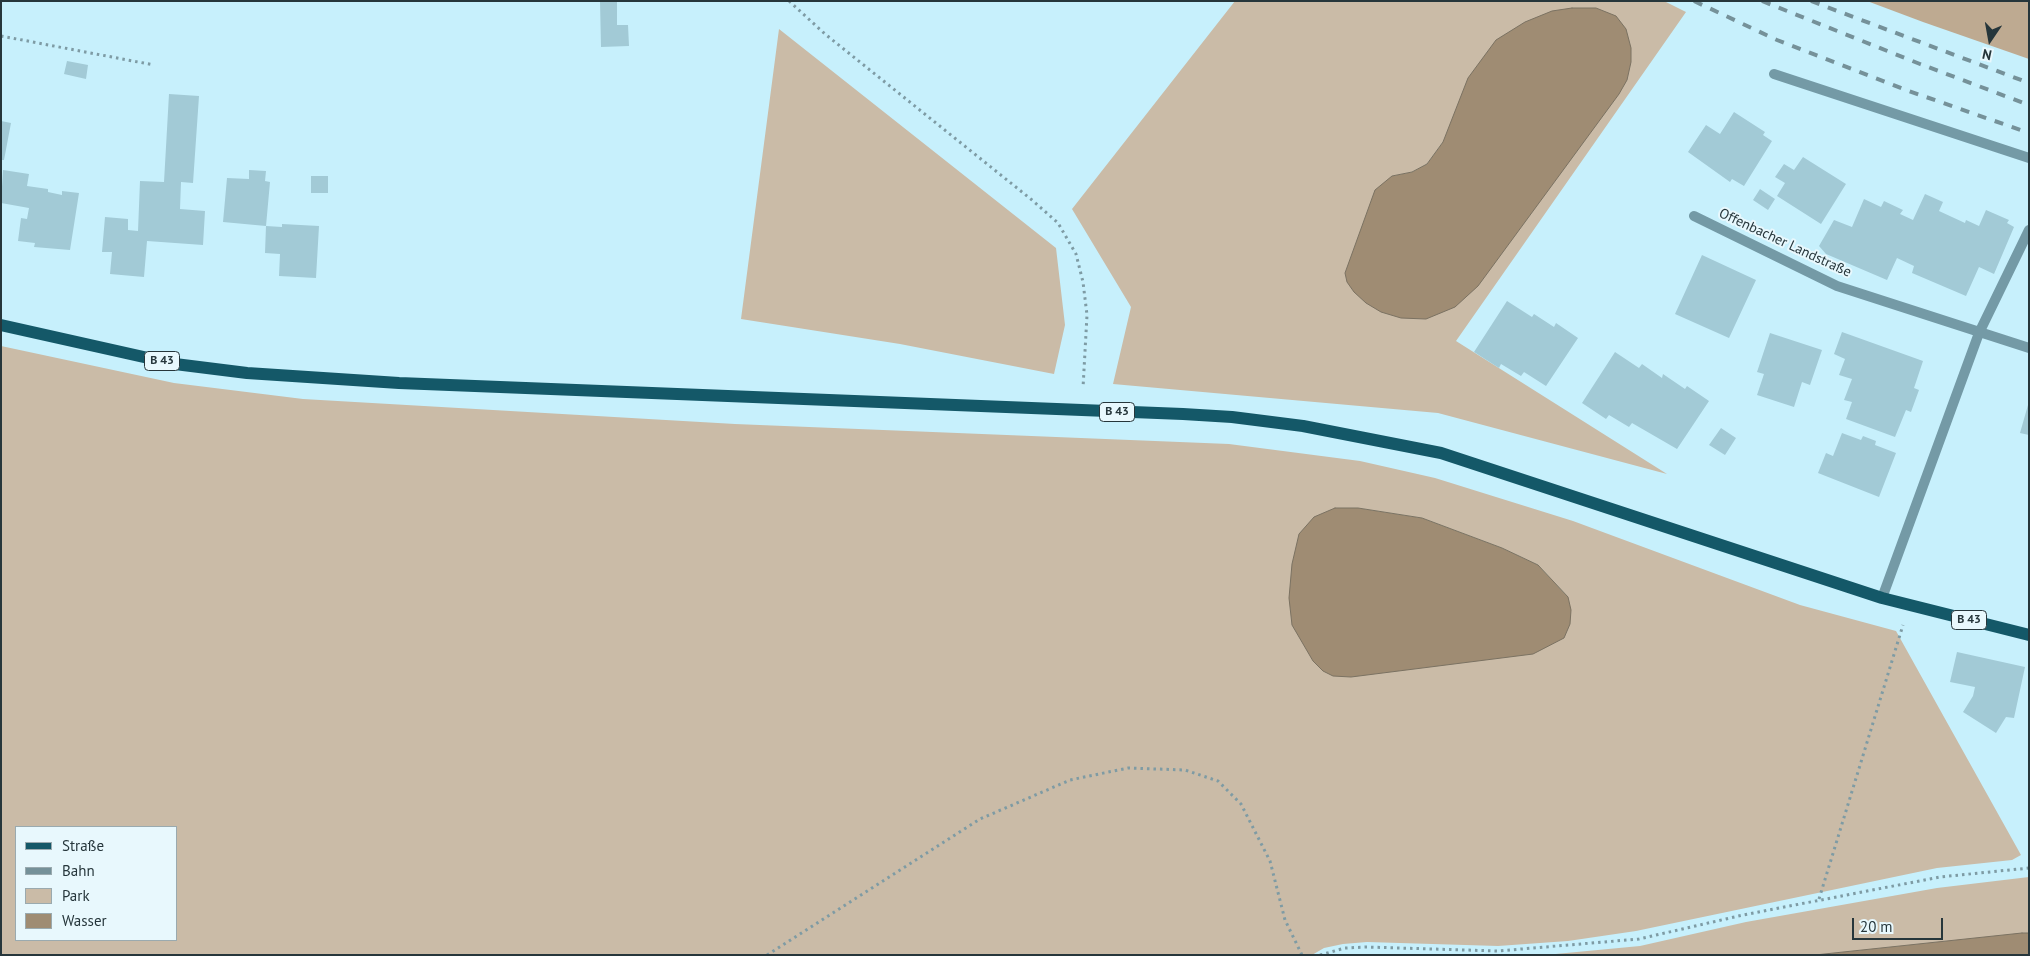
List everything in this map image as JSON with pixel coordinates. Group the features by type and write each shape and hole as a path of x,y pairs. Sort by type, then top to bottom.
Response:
{"main road":[{"name":"B 43","path":"1,325 175,364 247,373 326,379 1232,417 1329,431 1441,453 1882,598 2029,636"}],"street":[{"path":"1774,74 2029,158"},
{"name":"Offenbacher Landstraße","path":"1694,216 1837,286 2029,348"},
{"path":"1882,598 1979,333 2029,230"}],"path":[{"path":"790,1 825,34 1058,223 1076,254 1087,315 1081,411"},
{"path":"1,36 154,65"},
{"path":"1819,899 1909,605"},
{"path":"767,955 980,819 1070,780 1128,768 1186,770 1218,781 1241,804 1270,861 1284,920 1302,955"},
{"path":"1320,955 1326,952 1366,947 1498,951 1639,939 1819,899 1940,877 2029,868"}],"green space":[{"path":"1235,1 1664,1 1686,12 1456,341 1667,474 1438,413 1113,384 1131,307 1072,209","holes":["1443,142 1366,303 1392,176 1412,172 1427,164"]},
{"path":"779,29 1056,248 1065,325 1054,374 900,344 741,319"},
{"path":"1,346 174,383 303,399 735,424 1229,444 1360,461 1435,478 1573,521 1800,605 1896,631 2021,855 2012,860 1937,868 1636,931 1568,941 1498,946 1367,942 1324,948 1312,955 1,955","holes":["1358,508 1422,518 1502,548 1538,565 1568,597"]},
{"path":"2029,877 2029,933 1815,955 1545,955 1640,946 1746,922 1937,888"}],"shaded area":[{"path":"1867,1 2029,1 2029,59 1923,22"}],"water":[{"path":"1572,8 1596,8 1616,16 1626,29 1631,48 1631,62 1627,80 1619,94 1478,286 1455,307 1426,319 1401,318 1381,312 1366,303 1354,292 1347,282 1345,273 1375,190 1392,176 1412,172 1427,164 1443,142 1468,78 1496,40 1525,22 1552,11"},
{"path":"1335,508 1358,508 1422,518 1502,548 1538,565 1568,597 1571,610 1570,624 1564,638 1533,654 1351,677 1333,676 1323,671 1313,661 1292,625 1289,598 1292,564 1299,534 1314,517"},
{"path":"2029,933 2029,955 1815,955"}],"building":[{"path":"600,1 617,1 617,25 628,25 629,46 601,47"},
{"path":"67,61 88,65 86,79 64,74"},
{"path":"169,94 199,96 193,183 181,182 180,209 205,211 203,245 147,241 144,277 110,274 112,252 102,252 105,217 128,219 128,230 138,231 140,181 164,182"},
{"path":"1734,112 1765,132 1763,135 1772,141 1744,186 1732,179 1730,182 1688,152 1706,125 1720,134"},
{"path":"1,121 11,123 4,160 1,160"},
{"path":"1803,157 1846,184 1821,224 1777,196 1785,183 1775,177 1784,164 1794,170"},
{"path":"3,170 29,174 27,186 48,189 48,192 62,195 62,191 79,193 70,250 34,247 35,243 18,241 21,218 27,219 29,208 1,203"},
{"path":"249,170 266,171 265,181 270,182 266,226 223,222 227,178 249,179"},
{"path":"311,176 328,176 328,193 311,193"},
{"path":"1760,189 1775,199 1768,210 1753,200"},
{"path":"1925,194 1943,202 1939,211 1965,223 1966,220 1979,226 1986,210 2009,220 2007,223 2014,227 1994,274 1979,267 1966,296 1912,273 1914,266 1897,258 1887,280 1826,254 1819,246 1834,220 1852,227 1864,199 1881,207 1884,201 1903,210 1900,214 1913,220"},
{"path":"282,224 319,226 316,278 279,276 280,254 265,253 266,226 282,227"},
{"path":"1702,255 1756,280 1729,338 1675,314"},
{"path":"1507,301 1532,317 1534,314 1554,327 1556,323 1578,338 1546,386 1524,372 1521,376 1501,364 1499,368 1474,352"},
{"path":"1842,332 1923,361 1914,388 1919,390 1911,412 1906,410 1895,437 1846,419 1852,402 1844,400 1852,379 1839,375 1845,359 1834,354"},
{"path":"1770,333 1822,350 1810,385 1802,382 1794,407 1757,395 1764,374 1757,372"},
{"path":"1615,352 1639,368 1642,364 1662,378 1663,374 1685,389 1687,386 1709,401 1677,449 1632,423 1629,427 1609,415 1606,419 1582,403"},
{"path":"2029,405 2029,435 2020,433"},
{"path":"1721,428 1736,438 1725,455 1709,445"},
{"path":"1842,433 1861,440 1863,436 1876,441 1875,445 1896,453 1879,497 1818,473 1826,453 1833,456"},
{"path":"1957,652 2025,667 2014,718 2006,717 1996,733 1963,712 1973,696 1975,687 1950,682"}],"railway":[{"path":"1694,1 1777,40 1906,90 2029,133"},
{"path":"1762,1 2029,105"},
{"path":"1811,1 2029,83"}]}
